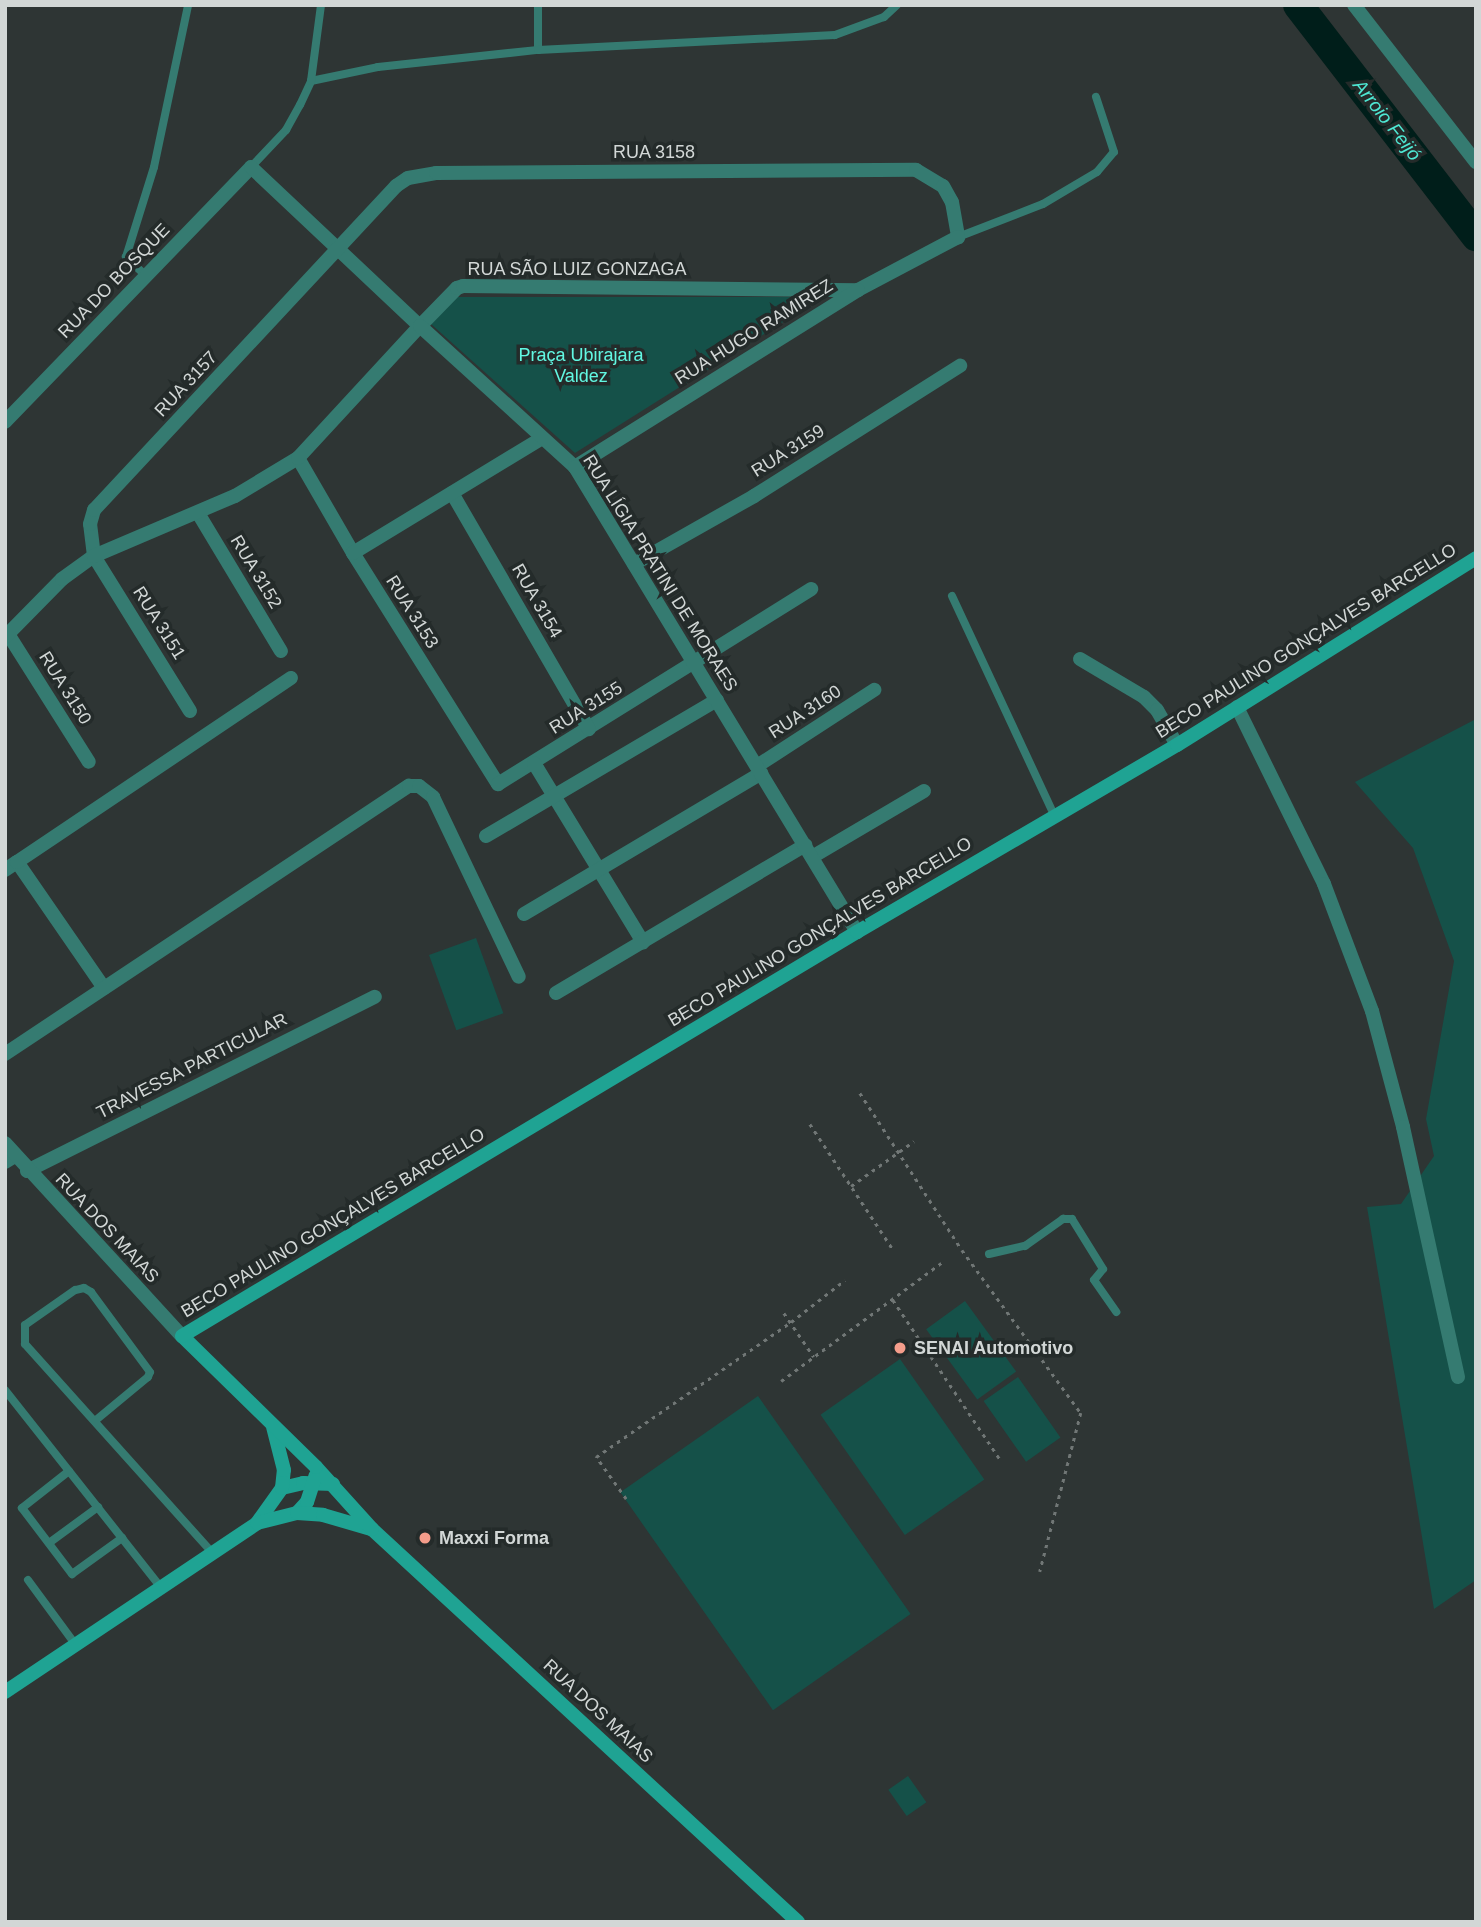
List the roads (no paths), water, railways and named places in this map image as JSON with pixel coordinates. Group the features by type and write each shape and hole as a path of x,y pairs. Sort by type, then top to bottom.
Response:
{"main road":[{"name":"BECO PAULINO GONÇALVES BARCELLO","path":"182,1336 857,932 1177,745 1476,558"},
{"name":"RUA DOS MAIAS","path":"182,1336 316,1467 372,1529 798,1922"},
{"path":"257,1523 282,1489 284,1470 273,1426"},
{"path":"5,1692 211,1551 257,1523 298,1513 307,1502 315,1482 316,1467"},
{"path":"282,1489 315,1482 332,1485"},
{"name":"RUA DOS MAIAS","path":"298,1513 323,1515 372,1529"}],"street":[{"path":"1354,5 1476,162"},
{"name":"RUA DO BOSQUE","path":"5,422 251,167"},
{"name":"RUA LÍGIA PRATINI DE MORAES","path":"251,167 337,250 575,467 857,932"},
{"name":"RUA 3158","path":"337,250 396,186 408,178 436,173 916,170 943,186 952,202 958,237"},
{"name":"RUA HUGO RAMIREZ","path":"575,467 858,290 958,237"},
{"name":"RUA 3157","path":"94,556 90,524 94,510 337,250"},
{"name":"RUA SÃO LUIZ GONZAGA","path":"7,636 62,579 94,556 235,496 298,458 457,288 858,290"},
{"name":"RUA 3159","path":"634,564 754,496 960,366"},
{"path":"353,554 542,438"},
{"name":"RUA 3153","path":"298,458 353,554 498,784"},
{"name":"RUA 3154","path":"452,493 589,729"},
{"name":"RUA 3152","path":"198,513 281,651"},
{"name":"RUA 3151","path":"94,556 190,711"},
{"name":"RUA 3155","path":"498,784 811,589"},
{"name":"RUA 3150","path":"7,636 89,762"},
{"path":"1080,659 1144,697 1157,710 1177,745"},
{"path":"104,988 11,866 291,678"},
{"name":"RUA 3160","path":"524,914 759,770 874,690"},
{"path":"486,836 717,700"},
{"path":"1237,708 1324,884 1372,1011 1403,1127 1458,1377"},
{"path":"534,763 643,942"},
{"path":"5,1054 409,786 419,786 433,797 519,977"},
{"path":"556,993 643,942 924,791"},
{"name":"TRAVESSA PARTICULAR","path":"27,1171 374,997"},
{"name":"RUA DOS MAIAS","path":"5,1143 10,1159 27,1171 182,1336"}],"lane":[{"path":"146,276 126,257 154,167 188,5"},
{"path":"251,167 286,130 311,80 321,5"},
{"path":"538,5 538,50"},
{"path":"311,80 378,67 538,50 686,45 779,36 835,35 884,17 897,5"},
{"path":"958,237 1043,204 1097,172 1114,152 1096,97"},
{"path":"953,596 1054,816"},
{"path":"989,1254 1025,1246 1063,1219 1072,1219 1103,1269 1094,1280 1116,1312"},
{"path":"96,1420 148,1377 150,1372 91,1292 75,1290 25,1325 25,1344 211,1551"},
{"path":"5,1390 160,1586"},
{"path":"69,1471 22,1507 72,1574 122,1538"},
{"path":"49,1544 97,1507"},
{"path":"27,1580 75,1644"}],"waterway":[{"name":"Arroio Feijó","path":"1298,5 1476,236"}],"place":[{"name":"SENAI Automotivo","path":"900,1348"},
{"name":"Maxxi Forma","path":"425,1538"}],"park label":[{"name":"Praça Ubirajara Valdez","path":"581,366"}]}
